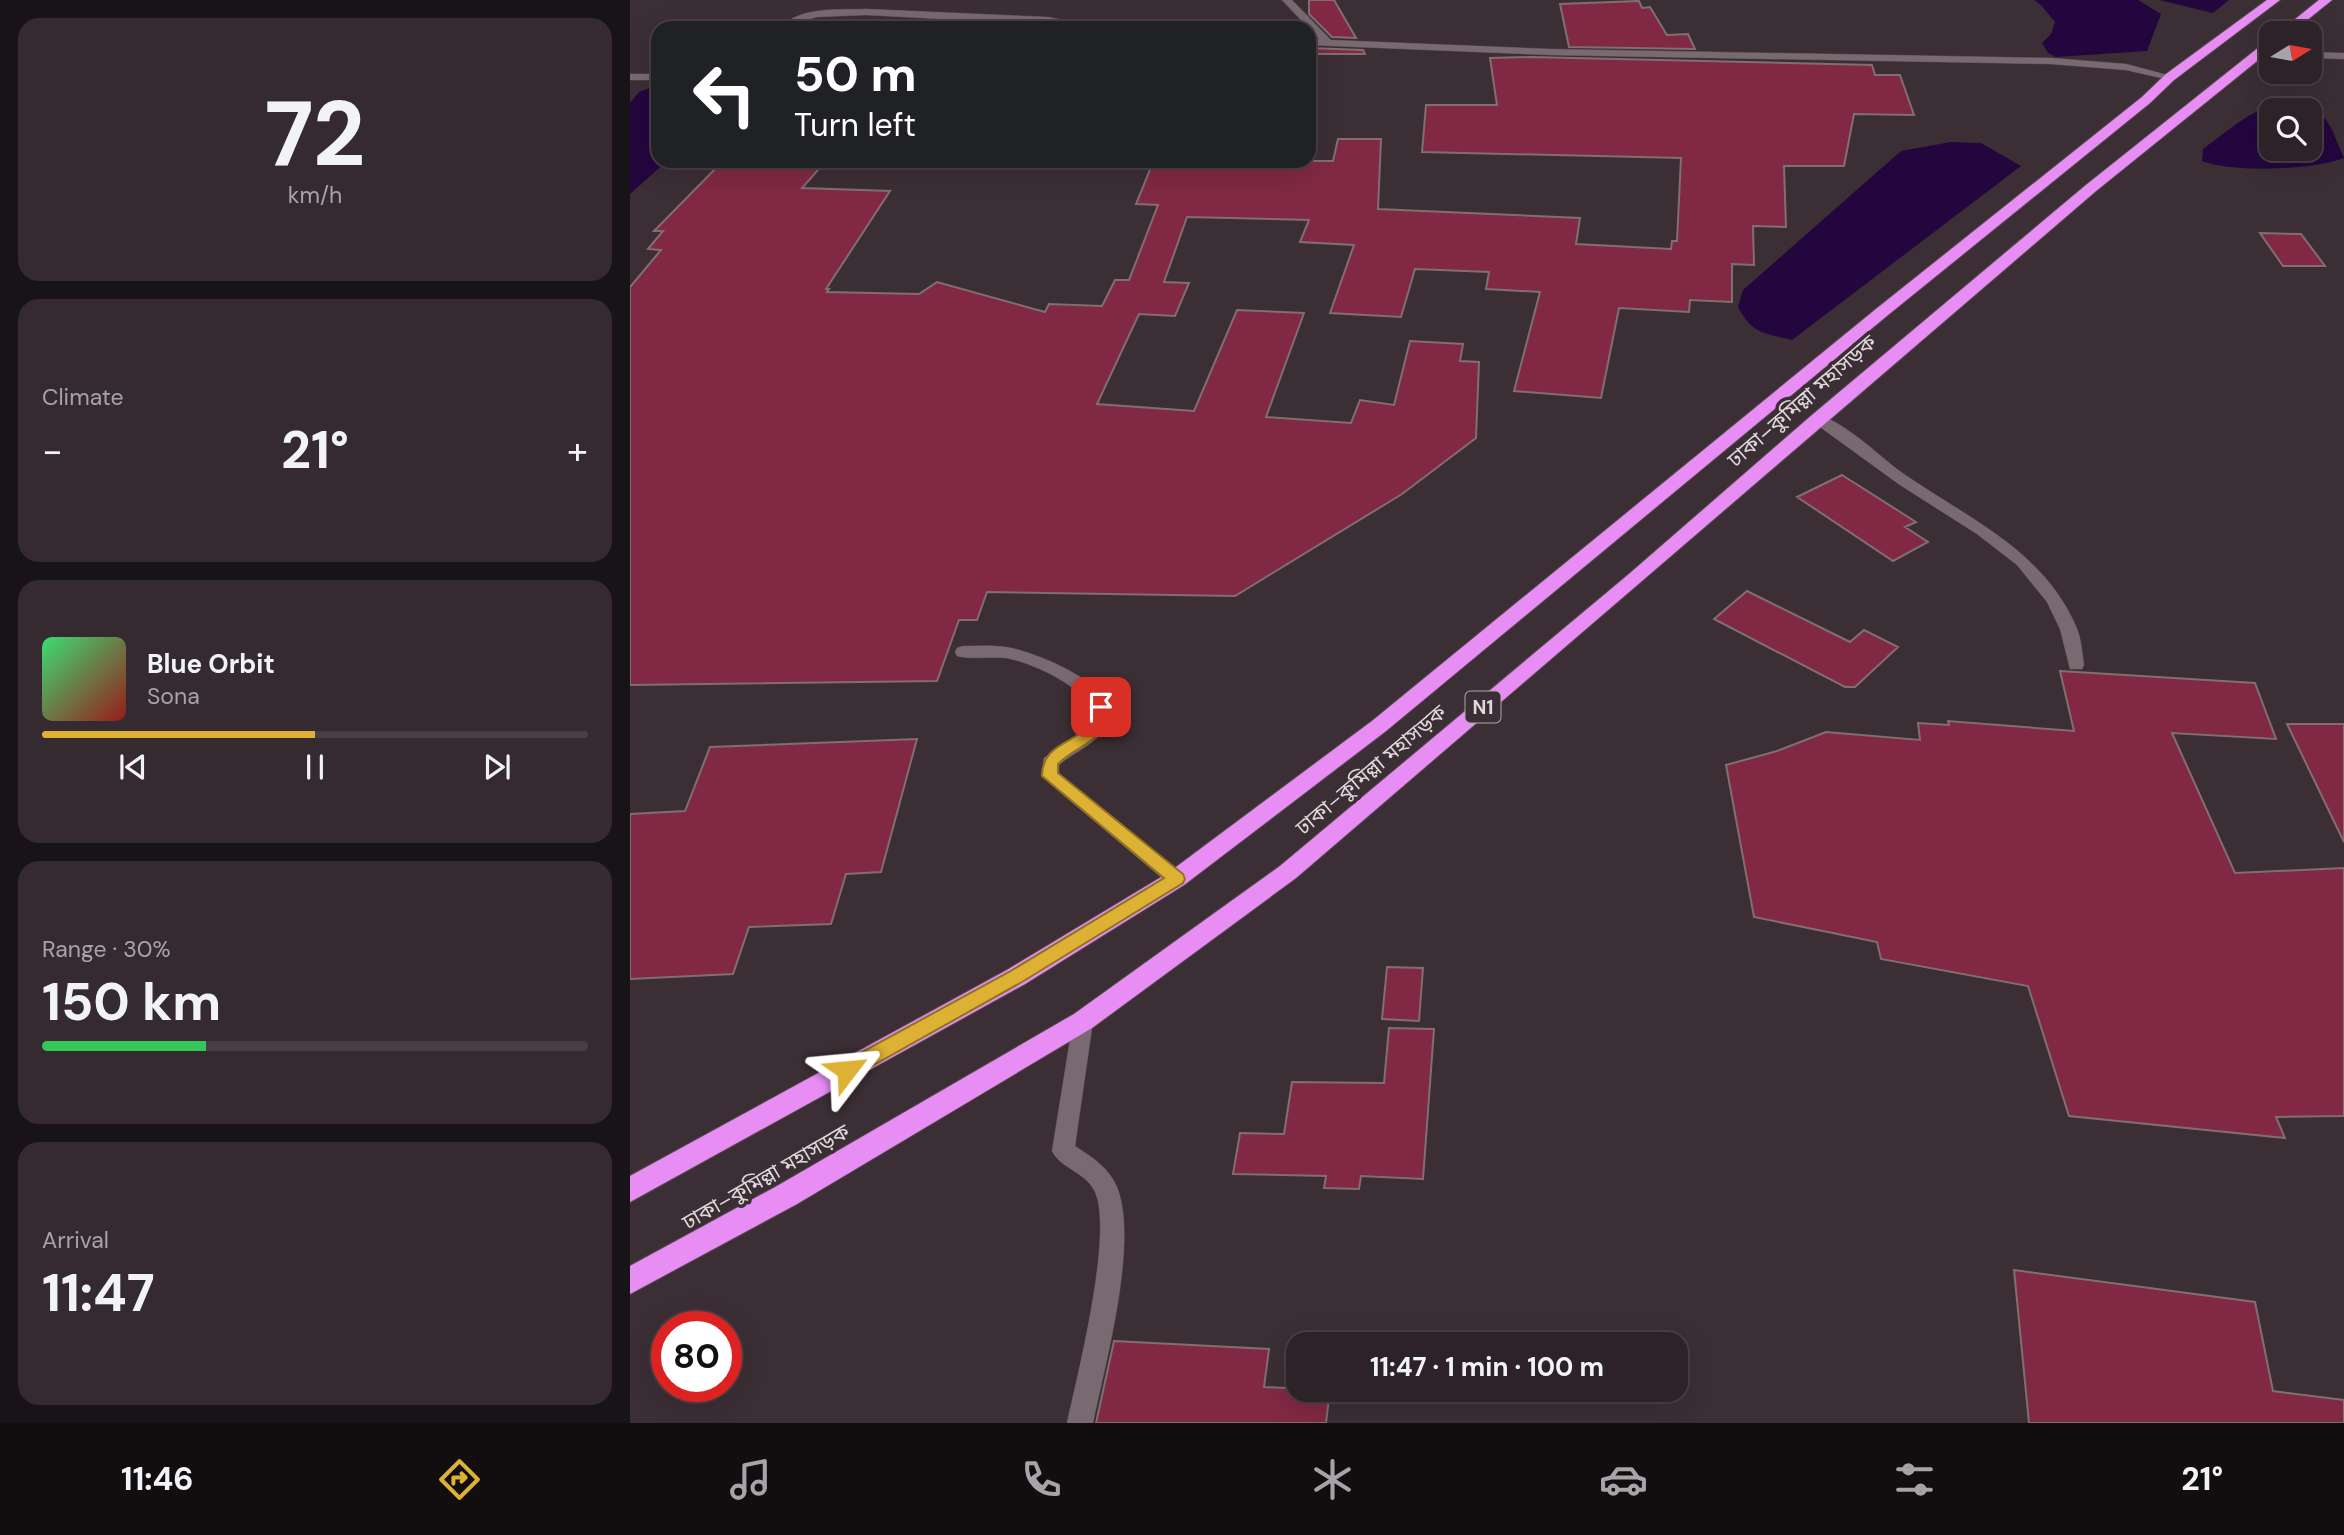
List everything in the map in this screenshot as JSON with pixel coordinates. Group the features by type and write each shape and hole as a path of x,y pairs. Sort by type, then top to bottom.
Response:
{"highway":[{"name":"ঢাকা–কুমিল্লা মহাসড়ক","path":"630,1190 1016,977 1176,879 1390,717 1882,312 2146,100 2170,76 2274,0"},
{"path":"2299,21 2326,0"},
{"name":"ঢাকা–কুমিল্লা মহাসড়ক","path":"630,1281 787,1195 1083,1021 1288,872 2091,188 2259,59"}],"street":[{"path":"1287,0 1307,21"},
{"path":"794,21 816,14 866,12 1054,21"},
{"path":"1316,30 1328,43"},
{"path":"1316,42 1550,52 2051,61 2124,66 2170,76"},
{"path":"2322,55 2344,56"},
{"path":"630,77 651,77"},
{"path":"1818,419 1853,440 1916,489 1984,531 2015,554 2054,600 2067,625 2076,665"},
{"path":"963,652 1009,653 1045,664 1088,691 1101,707 1101,717 1094,732 1058,754 1050,763 1050,776 1176,879"},
{"path":"1080,1423 1113,1248 1108,1192 1091,1167 1063,1151 1083,1021"}],"shaded area":[{"path":"2034,0 2138,0 2161,14 2147,51 2056,57 2048,53 2042,43 2051,34 2055,22"},
{"path":"2159,0 2229,0 2213,13"},
{"path":"651,88 651,168 659,168 630,194 630,103 639,92"},
{"path":"2259,110 2259,161 2322,161 2322,115 2331,127 2344,158 2313,165 2273,168 2233,167 2202,161 2203,149"},
{"path":"1951,142 1981,143 2021,166 1792,340 1760,331 1748,323 1738,307 1743,290 1901,151"}],"building":[{"path":"1309,0 1334,0 1356,38 1332,37 1309,14"},
{"path":"1639,1 1642,8 1650,7 1667,35 1688,34 1695,49 1569,47 1560,4"},
{"path":"1316,48 1363,50 1365,54 1316,54"},
{"path":"1490,58 1872,65 1875,75 1900,75 1914,115 1854,114 1844,166 1784,166 1786,227 1753,226 1754,265 1732,264 1732,302 1690,300 1689,312 1619,308 1601,398 1514,391 1540,292 1486,289 1489,272 1415,269 1401,317 1330,313 1354,245 1300,242 1309,220 1187,217 1164,282 1189,283 1175,316 1139,314 1097,404 1194,411 1237,310 1304,313 1266,417 1351,423 1360,400 1394,405 1410,341 1463,344 1460,361 1479,362 1476,438 1402,494 1235,596 987,592 977,620 959,620 937,681 630,685 630,287 661,250 648,249 663,231 654,231 716,168 820,168 802,188 890,191 826,289 829,289 827,292 919,294 937,282 1045,312 1049,304 1102,306 1115,280 1129,280 1158,205 1136,204 1151,168 1316,168 1316,161 1333,161 1338,139 1381,139 1378,209 1580,218 1576,244 1671,249 1672,241 1677,241 1681,158 1422,152 1426,105 1497,105"},
{"path":"2260,233 2301,234 2325,266 2283,266"},
{"path":"1842,475 1916,522 1905,527 1928,542 1893,561 1797,497"},
{"path":"1747,591 1850,642 1864,630 1898,647 1855,687 1845,687 1714,619"},
{"path":"2060,671 2255,683 2276,739 2172,733 2235,873 2344,868 2344,1116 2276,1117 2285,1138 2069,1116 2028,986 1881,959 1877,942 1754,917 1726,765 1777,751 1826,732 1920,740 1918,723 1949,725 1948,721 2074,731"},
{"path":"2287,724 2344,724 2344,842"},
{"path":"917,739 881,872 846,874 831,924 749,927 733,974 630,979 630,814 685,811 710,747"},
{"path":"1387,967 1423,968 1419,1021 1382,1019"},
{"path":"1389,1028 1434,1029 1423,1179 1361,1176 1359,1189 1324,1188 1326,1176 1233,1174 1240,1133 1284,1134 1292,1082 1384,1083"},
{"path":"2014,1270 2255,1302 2273,1391 2344,1400 2344,1423 2029,1423"},
{"path":"1114,1341 1269,1349 1264,1387 1286,1388 1286,1402 1329,1402 1326,1423 1096,1423"}],"route":[{"path":"847,1070 1016,977 1176,879 1050,776 1050,763 1058,754 1094,732 1101,717 1101,707"}]}
